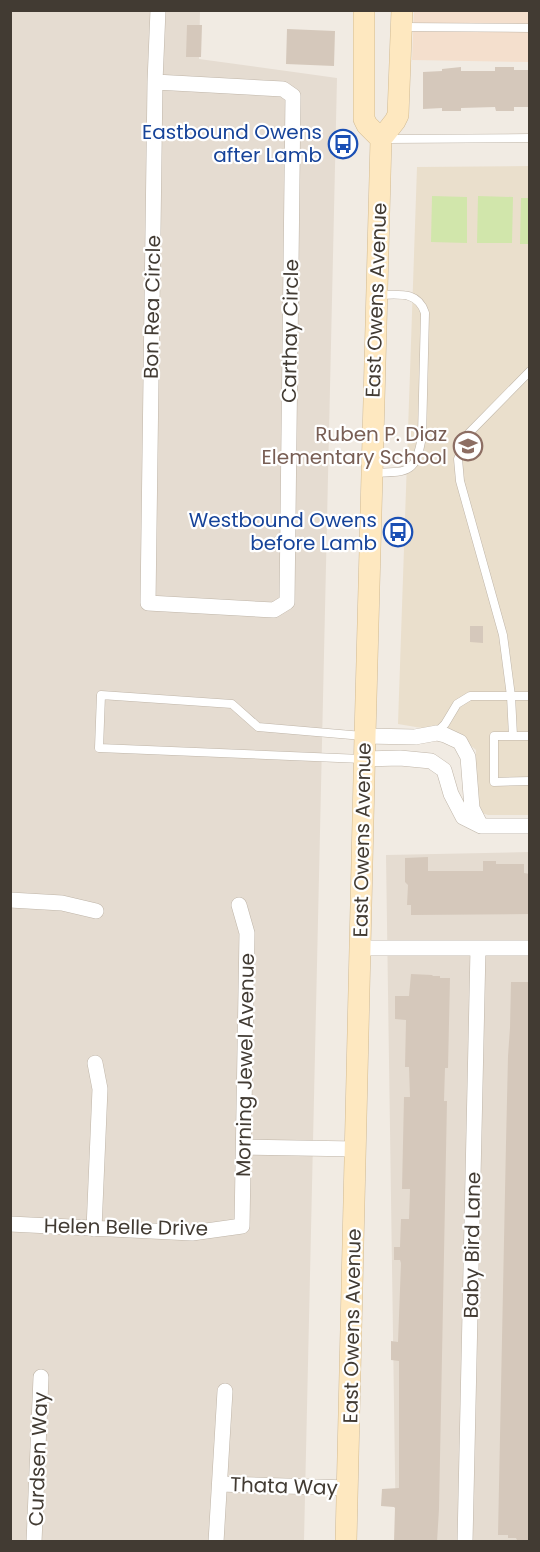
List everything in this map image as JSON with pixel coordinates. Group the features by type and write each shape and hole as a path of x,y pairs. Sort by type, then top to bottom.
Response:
{"main road":[{"path":"364,10 364,119 381,139 398,115 402,19"},
{"name":"East Owens Avenue","path":"346,1542 381,139"}],"street":[{"name":"Bon Rea Circle","path":"148,603 158,10"},
{"name":"Carthay Circle","path":"148,603 274,610 286,602 293,108 293,96 283,89 155,82"},
{"path":"365,736 415,737 437,733 460,742 468,757 472,808 481,826"},
{"path":"364,759 400,758 431,761 444,770 451,794 463,817 481,826 530,826"},
{"path":"10,900 62,903 96,911"},
{"name":"Morning Jewel Avenue","path":"239,906 247,933 242,1226"},
{"path":"360,948 530,948"},
{"name":"Baby Bird Lane","path":"465,1542 478,949"},
{"path":"94,1229 100,1089 95,1063"},
{"path":"244,1147 356,1149"},
{"name":"Helen Belle Drive","path":"10,1224 192,1233 242,1226"},
{"name":"Curdsen Way","path":"34,1542 41,1377"},
{"path":"216,1542 225,1391"},
{"name":"Thata Way","path":"220,1484 348,1488"}],"lane":[{"path":"402,19 530,28"},
{"path":"381,139 530,138"},
{"path":"372,473 404,472 419,454 422,436 424,358 425,313 420,302 415,297 376,295"},
{"path":"513,736 511,696 503,635 460,481 458,459 469,433 530,371"},
{"path":"364,759 99,748 101,695 232,704 258,726 365,736"},
{"path":"437,733 457,704 470,696 530,696"},
{"path":"530,736 494,736 494,782 530,781"}],"shaded area":[{"path":"11,11 200,11 199,59 337,78 304,1541 11,1542"},
{"path":"414,11 529,11 529,62 412,60"},
{"name":"Ruben P. Diaz Elementary School","path":"529,166 529,815 488,815 475,811 476,750 457,734 398,724 417,167"},
{"path":"529,852 529,1541 396,1541 386,855"}],"green space":[{"path":"432,196 467,197 467,243 431,242"},
{"path":"478,196 513,197 512,243 477,243"},
{"path":"521,198 529,198 529,244 520,244"}],"building":[{"path":"187,25 202,25 201,57 186,57"},
{"path":"287,29 335,31 334,66 286,64"},
{"path":"461,67 461,71 495,71 495,67 530,70 530,107 514,107 514,111 496,111 495,107 461,108 461,111 442,111 442,108 423,109 423,72"},
{"path":"470,626 483,626 483,643 470,642"},
{"path":"428,857 428,871 483,871 483,861 496,861 496,864 524,864 524,873 530,874 530,914 411,915 411,905 407,905 408,885 405,882 405,858"},
{"path":"411,974 450,978 448,1068 445,1068 444,1101 447,1101 437,1542 394,1542 395,1508 381,1506 382,1489 399,1488 399,1361 391,1360 391,1341 398,1342 401,1263 400,1260 394,1260 394,1247 400,1247 401,1219 409,1219 410,1189 402,1189 404,1097 410,1097 409,1067 405,1067 406,1020 395,1019 395,996 409,996"},
{"path":"511,982 530,982 530,1540 517,1540 508,1538 508,1535 498,1535"}],"place":[{"name":"Eastbound Owens after Lamb","path":"343,144"},
{"name":"Ruben P. Diaz Elementary School","path":"468,446"},
{"name":"Westbound Owens before Lamb","path":"398,532"}]}
